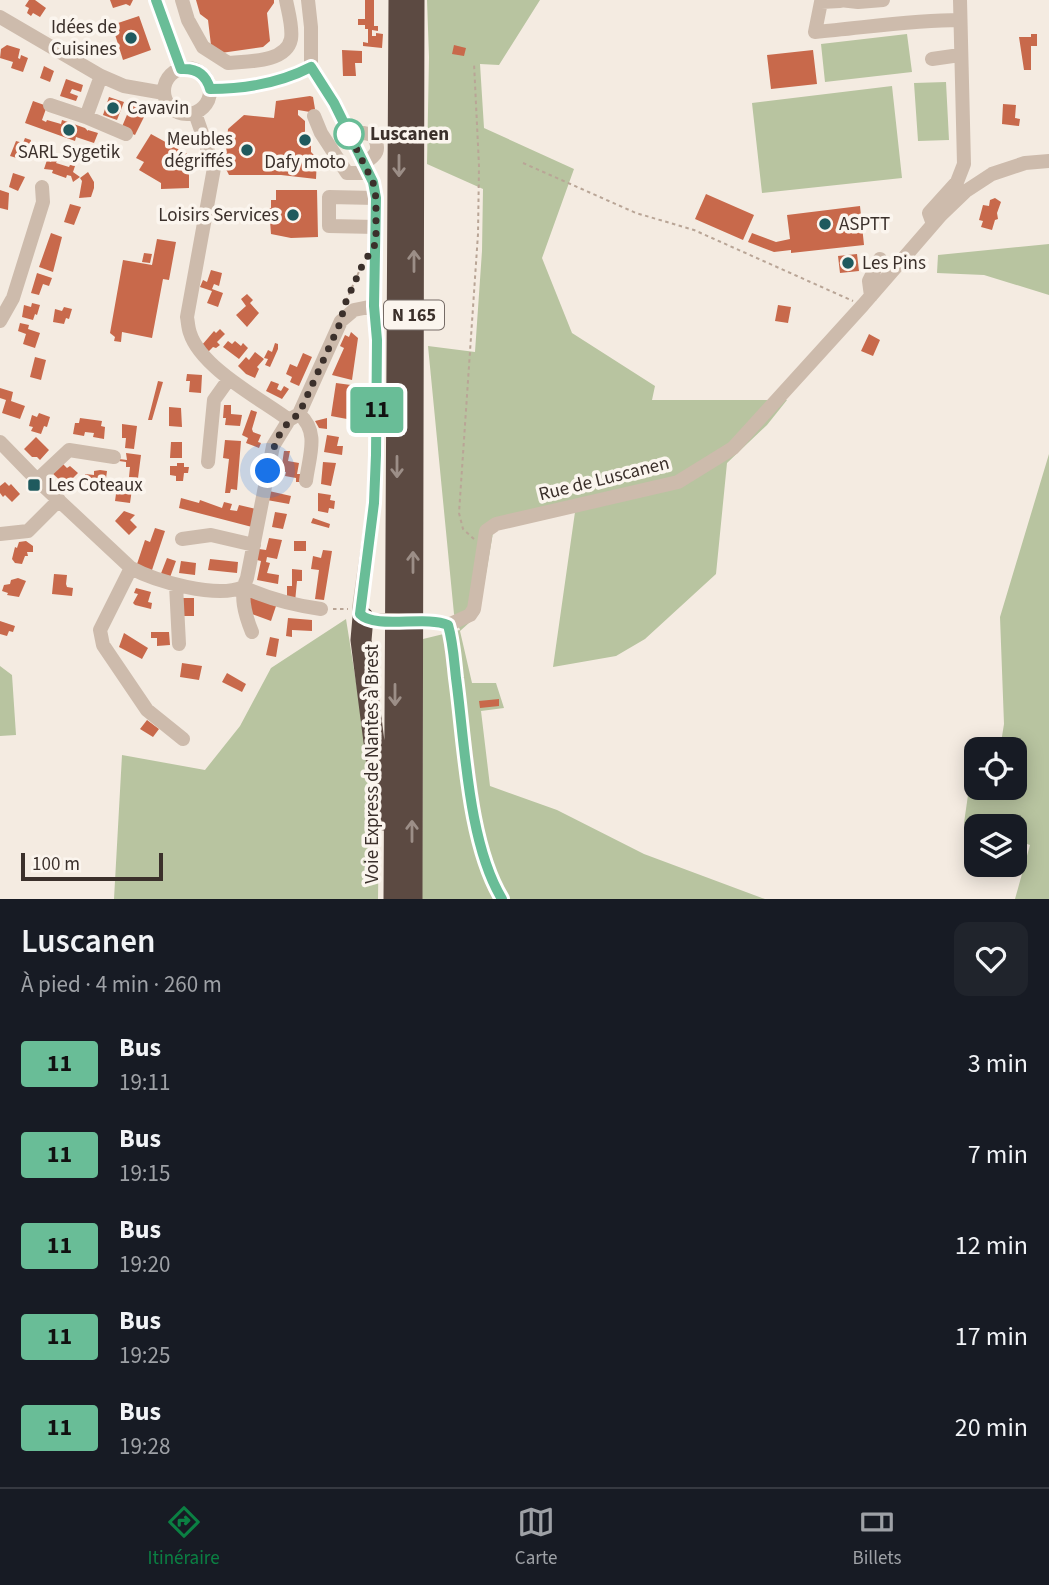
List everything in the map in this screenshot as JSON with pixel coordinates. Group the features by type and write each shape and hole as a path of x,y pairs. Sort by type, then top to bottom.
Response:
{"highway":[{"name":"Voie Express de Nantes à Brest","path":"392,899 399,0"},
{"name":"Voie Express de Nantes à Brest","path":"412,899 414,0"},
{"path":"366,616 361,640 386,840 387,890 392,899"}],"street":[{"path":"156,0 181,69"},
{"path":"182,0 188,20 203,47 228,63 275,56 284,52 291,39 286,0"},
{"path":"308,0 311,67 350,134 376,198 376,455 366,616 441,623 470,615 474,608 484,544"},
{"path":"883,0 821,2 815,32 923,20 960,20"},
{"path":"931,217 957,182 964,164 960,0"},
{"path":"1,20 14,23 101,76 124,86 164,93"},
{"path":"932,59 960,55"},
{"path":"210,89 230,89 287,79 311,67"},
{"path":"181,69 197,70 208,81 210,89 207,104 195,113 181,114 175,111 164,93 169,78 181,69"},
{"path":"86,117 101,76"},
{"path":"50,105 126,134"},
{"path":"195,113 214,168 187,317 190,335 206,359 229,379 294,417 307,421 313,432 306,481"},
{"path":"314,116 321,133 347,173 366,168 378,150 373,135 350,134"},
{"path":"931,217 992,174 1025,163 1049,161"},
{"path":"0,321 13,299 43,202 42,187"},
{"path":"376,198 329,197 329,226 376,227"},
{"name":"Rue de Luscanen","path":"484,544 486,531 496,524 678,482 733,448 867,301 931,217"},
{"path":"867,301 869,281 880,259"},
{"path":"252,632 245,616 243,587 273,446 294,417 341,321 354,310 374,306"},
{"path":"208,462 214,400 229,379"},
{"path":"0,442 131,568 146,576 176,586 224,591 243,587 289,605 321,609"},
{"path":"37,480 69,450 114,457"},
{"path":"0,534 28,531 59,500"},
{"path":"182,539 211,535 254,545"},
{"path":"131,568 100,629 103,645 147,710 183,739"},
{"path":"176,586 179,644"},
{"path":"441,623 482,852 494,886 502,899"}],"path":[{"path":"474,63 479,166 478,234 459,513 463,529 468,536 484,544"},
{"path":"523,163 636,213 694,230 867,301"},
{"path":"341,321 344,306 362,266"},
{"path":"321,609 366,616"}],"green space":[{"path":"427,0 540,0 499,65 480,64 484,128 574,169 542,258 572,333 655,386 652,400 787,400 767,425 727,463 716,574 645,639 616,656 553,667 575,512 502,527 493,533 479,614 460,631 472,683 496,683 504,708 481,711 490,786 557,810 644,854 765,899 422,899 423,639 460,630 454,614 428,346 475,352 483,189 427,164"},
{"path":"907,34 912,72 825,82 821,44"},
{"path":"946,82 949,140 918,141 914,83"},
{"path":"892,86 902,178 762,193 752,103"},
{"path":"1049,244 1049,295 984,275 937,273 938,255"},
{"path":"1049,454 1049,899 1015,899 1021,877 1027,877 1030,845 1027,844 1027,814 965,814 967,800 1027,800 1027,737 1002,737 1004,724 1000,617"},
{"path":"346,619 379,826 378,899 114,899 122,755 205,770 240,726 271,668"},
{"path":"0,666 12,675 16,735 0,736"}],"building":[{"path":"29,0 35,0 46,8 40,17 27,13 29,8 25,6"},
{"path":"110,0 133,0 130,6 126,4 113,8"},
{"path":"196,0 274,0 267,13 270,41 263,47 221,53 211,45 208,20 200,14"},
{"path":"365,0 374,0 374,26 378,26 378,31 372,30 372,36 376,36 376,33 383,34 382,48 363,46 363,42 368,43 368,29 365,29 365,25 358,25 358,19 365,19"},
{"name":"Idées de Cuisines","path":"139,16 151,50 123,60 112,25"},
{"path":"1031,34 1037,34 1037,46 1031,46 1031,70 1024,70 1019,37 1031,37"},
{"path":"7,45 20,49 18,58 20,59 21,55 28,58 23,72 11,68 13,62 0,58 1,49"},
{"path":"454,45 466,48 464,56 452,54"},
{"path":"342,50 362,51 362,63 355,63 356,76 343,76"},
{"path":"813,50 817,84 771,89 767,55"},
{"path":"44,66 54,71 50,82 40,78"},
{"path":"66,79 83,85 81,92 72,89 70,93 78,96 76,101 60,96"},
{"name":"Cavavin","path":"109,97 124,102 117,120 103,115"},
{"path":"313,97 315,109 310,112 298,110 298,115 305,121 305,135 311,140 311,152 317,158 316,179 281,175 229,175 225,167 228,129 244,115 274,118 276,101"},
{"path":"33,101 47,106 42,120 61,124 62,120 98,133 94,143 76,137 75,141 25,123"},
{"path":"132,103 146,113 135,135 121,129"},
{"path":"1003,104 1016,105 1015,118 1020,119 1019,126 1002,124"},
{"path":"151,134 189,155 189,188 161,189 161,183 139,170 144,162 136,158"},
{"path":"25,138 31,140 29,152 25,152 20,159 10,156 16,141 23,143"},
{"path":"52,159 69,167 75,166 73,172 80,177 73,182 71,176 67,175 66,178 52,173 53,170 44,169 47,160 51,162"},
{"path":"88,172 94,182 91,197 79,198 82,181 80,178"},
{"path":"13,173 25,177 18,191 9,187"},
{"path":"0,190 9,193 8,210 0,208"},
{"name":"Loisirs Services","path":"276,190 317,190 318,237 291,238 271,234 269,208 271,200 276,200"},
{"path":"706,194 754,215 743,240 695,219"},
{"path":"995,198 1001,202 998,219 995,220 992,230 981,227 983,221 979,220 983,205 989,206 990,200"},
{"path":"70,204 81,207 74,225 64,222"},
{"name":"ASPTT","path":"860,206 864,245 791,253 791,250 774,252 748,242 752,233 776,242 790,239 787,215"},
{"path":"51,233 62,237 53,272 39,267"},
{"path":"157,239 176,242 169,280 163,279 152,338 122,332 121,342 114,341 115,337 110,333 123,260 152,265"},
{"path":"144,253 152,254 150,263 142,262"},
{"name":"Les Pins","path":"857,254 859,271 840,273 838,256"},
{"path":"211,270 222,273 219,286 214,284 212,289 223,293 218,307 207,303 212,291 200,287 203,280 207,282"},
{"path":"37,273 52,278 49,286 43,284 39,295 31,293"},
{"path":"247,294 253,300 250,303 259,313 247,327 236,315 246,306 241,299"},
{"path":"32,303 40,305 37,315 35,314 33,320 22,317 24,305 31,307"},
{"path":"778,305 791,307 788,323 775,321"},
{"path":"64,307 72,309 69,319 66,318 64,324 53,322 55,309 62,311"},
{"path":"20,323 29,325 28,329 40,333 35,348 23,344 26,334 18,331"},
{"path":"220,329 225,334 217,342 220,345 208,352 202,345 214,331 216,333"},
{"path":"351,332 358,338 352,380 332,375 344,348 340,346 345,335 349,337"},
{"path":"869,334 880,340 873,356 861,351"},
{"path":"228,341 232,344 235,341 241,346 243,343 248,348 239,359 223,347"},
{"path":"275,343 278,344 278,349 270,367 265,365 268,359 264,358 268,350 272,352"},
{"path":"255,352 264,359 257,367 259,369 255,378 238,366 246,357 249,360"},
{"path":"303,353 312,357 299,386 290,382 292,377 286,374 290,364 297,367"},
{"path":"35,357 46,360 41,380 30,377"},
{"path":"187,374 202,375 201,393 189,392 190,381 186,381"},
{"path":"158,381 163,382 152,420 148,420"},
{"path":"271,381 279,384 277,389 281,391 284,386 289,389 282,399 266,391"},
{"path":"336,383 351,385 347,419 331,416"},
{"path":"0,388 13,392 11,401 25,406 20,419 2,413 6,400 0,398"},
{"path":"224,405 231,405 231,414 242,415 240,426 225,425"},
{"path":"169,407 181,408 182,427 169,426"},
{"path":"251,410 257,412 252,429 261,435 259,448 246,443 248,438 242,435"},
{"path":"39,413 50,417 41,434 31,431 33,427 29,426 32,415 37,417"},
{"path":"80,418 102,421 101,426 105,427 104,439 93,437 94,433 85,432 84,436 73,434 75,423 79,423"},
{"path":"327,418 327,429 319,428 315,421"},
{"path":"122,424 137,426 134,449 125,448 126,438 122,438"},
{"path":"327,435 339,437 337,446 343,446 342,455 324,452"},
{"path":"36,437 49,450 40,460 24,449"},
{"path":"225,440 241,441 237,490 231,489 230,493 225,493 229,459 223,458"},
{"path":"171,442 182,442 182,458 170,458"},
{"path":"284,451 290,451 288,461 299,463 297,474 302,474 301,482 285,476 286,472 281,471"},
{"path":"126,453 141,455 138,478 129,477 130,467 126,467 126,462 119,461 127,460"},
{"path":"61,462 78,473 69,482 66,479 63,483 52,473"},
{"path":"323,462 336,463 331,486 321,484"},
{"path":"177,463 184,463 184,467 189,467 188,473 184,473 183,481 176,481 176,476 170,475 170,466 177,466"},
{"path":"94,471 107,471 105,486 84,483 85,474 94,475"},
{"path":"123,481 133,482 130,503 115,501"},
{"path":"5,482 9,486 11,484 20,494 12,502 0,493 0,486"},
{"path":"269,491 291,496 289,504 267,500"},
{"path":"318,493 331,495 330,500 335,501 334,509 329,508 328,513 318,511"},
{"path":"181,498 199,503 200,500 222,508 224,502 232,504 230,510 237,511 239,505 256,509 252,527 179,508"},
{"path":"124,511 135,515 130,520 137,527 129,535 115,521"},
{"path":"275,512 287,514 283,529 272,527"},
{"path":"313,518 330,524 329,528 311,523"},
{"path":"155,528 165,531 151,573 137,564 145,540 150,542"},
{"path":"269,538 282,540 277,559 267,557 266,562 270,563 267,573 279,575 278,584 257,580 261,561 257,560 259,549 266,550"},
{"path":"26,541 33,546 33,552 27,552 28,556 25,556 22,564 15,563 12,559 15,547 17,548 19,542"},
{"path":"294,541 306,541 306,551 294,551"},
{"path":"323,550 332,551 324,600 315,599 319,570 311,569 313,556 321,558"},
{"path":"167,558 176,561 169,580 160,576"},
{"path":"210,559 238,562 237,573 208,570"},
{"path":"181,561 196,563 195,575 179,573"},
{"path":"292,569 302,570 302,581 297,581 295,602 287,601 287,586 292,586"},
{"path":"54,574 67,575 66,584 67,587 73,588 72,596 52,594"},
{"path":"18,578 26,581 19,597 7,595 8,593 2,591 4,585"},
{"path":"136,588 151,592 148,602 152,603 151,609 133,603 138,594 134,593"},
{"path":"250,597 276,606 271,621 249,613 247,605"},
{"path":"183,598 194,598 194,616 182,616"},
{"path":"288,618 312,620 312,631 292,630 292,637 286,636"},
{"path":"0,621 15,626 13,632 9,631 7,636 0,634"},
{"path":"151,632 169,632 170,645 157,646 157,638 151,638"},
{"path":"124,633 148,648 142,659 119,647"},
{"path":"270,637 279,639 276,657 266,655"},
{"path":"182,663 202,666 199,680 180,677"},
{"path":"227,673 246,684 242,692 222,682"},
{"path":"499,699 499,706 480,708 479,701"},
{"path":"147,720 159,729 153,737 140,729"}],"bus line":[{"name":"11","path":"156,0 181,69 197,70 208,81 210,89 230,89 287,79 311,67 334,103 373,182 377,217 374,306 377,340 376,455 374,503 360,614 375,620 434,621 448,625 475,819 482,852 494,886 502,899"}],"place":[{"name":"Idées de Cuisines","path":"131,38"},
{"name":"Cavavin","path":"113,108"},
{"name":"SARL Sygetik","path":"69,130"},
{"name":"Luscanen","path":"349,134"},
{"name":"Dafy moto","path":"305,140"},
{"name":"Meubles dégriffés","path":"247,150"},
{"name":"Loisirs Services","path":"293,215"},
{"name":"ASPTT","path":"825,224"},
{"name":"Les Pins","path":"848,263"},
{"name":"Les Coteaux","path":"34,485"}],"route":[{"path":"268,471 273,446 289,420 299,414 341,321 344,306 362,266 376,243 377,217 373,182 349,134"}]}
